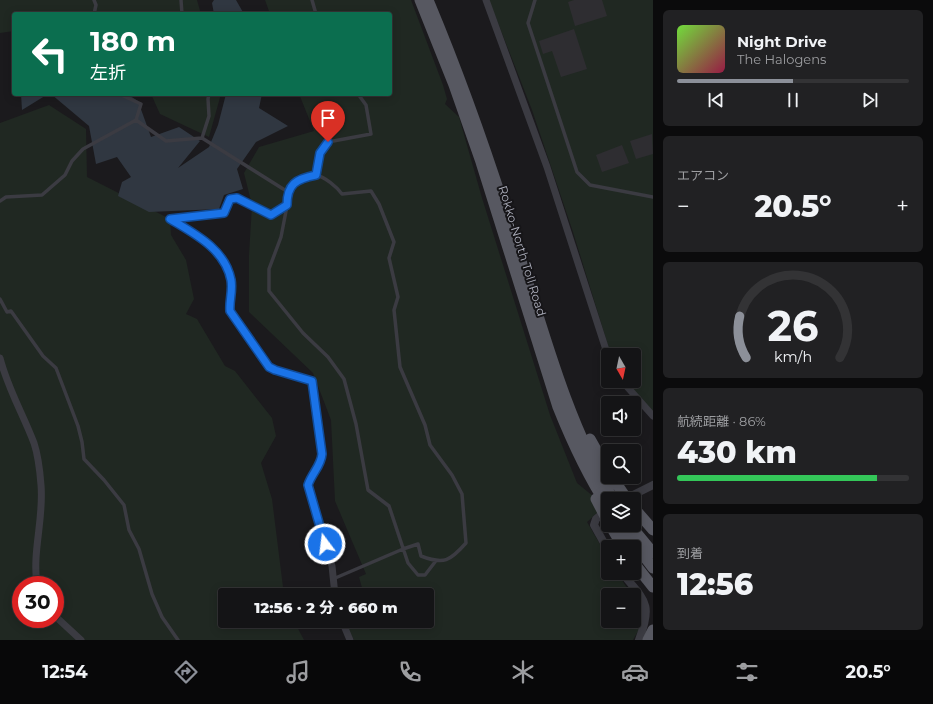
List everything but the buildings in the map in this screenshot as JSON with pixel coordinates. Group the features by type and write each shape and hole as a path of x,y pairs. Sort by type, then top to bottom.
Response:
{"main road":[{"name":"Rokko-North Toll Road","path":"420,0 454,85 481,162 558,407 571,440 601,504"},
{"name":"Rokko-North Toll Road","path":"428,0 489,160 568,404 583,442 609,492"},
{"path":"547,343 593,447 601,460"},
{"path":"584,468 591,488 601,505"},
{"path":"618,484 626,492"},
{"path":"641,516 653,530"},
{"path":"625,532 653,568"},
{"path":"634,532 653,561"},
{"path":"635,532 653,553"},
{"path":"641,560 653,576"},
{"path":"641,572 653,587"},
{"path":"648,640 653,630"}],"street":[{"path":"486,0 548,167 605,348"},
{"path":"202,239 206,241 224,262 231,282 229,300 230,311 269,367 312,381 322,462 310,478 308,485 332,566 334,588"},
{"path":"0,358 6,380 34,444 41,486 36,576"},
{"path":"628,388 653,416"},
{"path":"640,492 653,485"},
{"path":"601,516 596,519 594,525 602,540"},
{"path":"628,580 647,604 649,613 639,640"},
{"path":"64,624 81,640"},
{"path":"345,628 350,640"}],"lane":[{"path":"94,0 96,5 94,12"},
{"path":"181,0 182,12"},
{"path":"312,0 315,12"},
{"path":"535,0 528,23 578,172 590,185 653,197"},
{"path":"0,201 6,197 42,195 65,175 72,161 83,149 136,120 141,104 123,96"},
{"path":"202,138 209,116 209,96"},
{"path":"316,175 320,153 328,142 371,134 366,105 359,96"},
{"path":"136,120 166,141 202,138 288,192"},
{"path":"316,175 335,185 342,194 371,191 379,204 394,242 389,258 398,297 394,310 400,367 425,425 430,445 452,475 462,494 466,543 453,557 435,562 425,575 418,575 408,563 389,506 368,490 356,424 344,379 328,357 304,334 269,290 269,269 281,237 288,192 291,187 301,178 316,175"},
{"path":"202,239 170,219 224,213 230,199 237,198 271,215 287,205"},
{"path":"0,299 8,312 11,311 42,356 56,368 78,426 84,459 104,480 124,505 129,530 140,549 152,594 162,617 178,640"},
{"path":"333,579 418,544 421,556 435,562"}],"shaded area":[{"path":"0,0 197,0 200,12 12,12 12,31 0,33"},
{"path":"214,0 236,0 243,12 214,12 212,3"},
{"path":"265,0 411,0 443,85 447,99 445,104 459,117 482,198 550,415 577,483 599,501 601,504 601,510 587,522 601,546 601,580 622,580 627,588 601,588 601,628 640,628 633,640 354,640 348,628 434,628 434,588 362,588 359,577 366,574 335,501 331,420 313,373 249,312 249,255 252,205 244,173 259,147 314,131 300,96 392,96 392,12 269,12"},
{"path":"489,0 653,0 653,413 641,399 641,396 638,396 631,388 641,388 641,348 609,348 573,232 532,110"},
{"path":"21,96 45,96 22,110"},
{"path":"53,96 130,96 138,101 151,137 179,127 200,141 178,168 209,147 218,125 225,96 262,96 259,108 288,126 256,142 237,169 243,189 224,195 219,209 149,212 118,196 122,182 131,177 117,157 96,164 89,126"},
{"path":"152,96 220,96 209,137 160,114"},
{"path":"49,105 86,129 87,177 170,219 171,235 186,260 194,299 186,314 197,319 225,366 235,371 272,418 276,436 261,463 272,499 283,588 218,588 218,628 298,628 304,640 0,640 0,123"},
{"path":"641,606 642,607 641,626"}],"route":[{"path":"325,544 308,485 310,478 322,462 312,381 269,367 230,311 229,300 231,282 224,262 206,241 170,219 224,213 230,199 237,198 271,215 278,212 287,205 287,194 291,187 301,178 316,175 320,153 328,142"}]}
